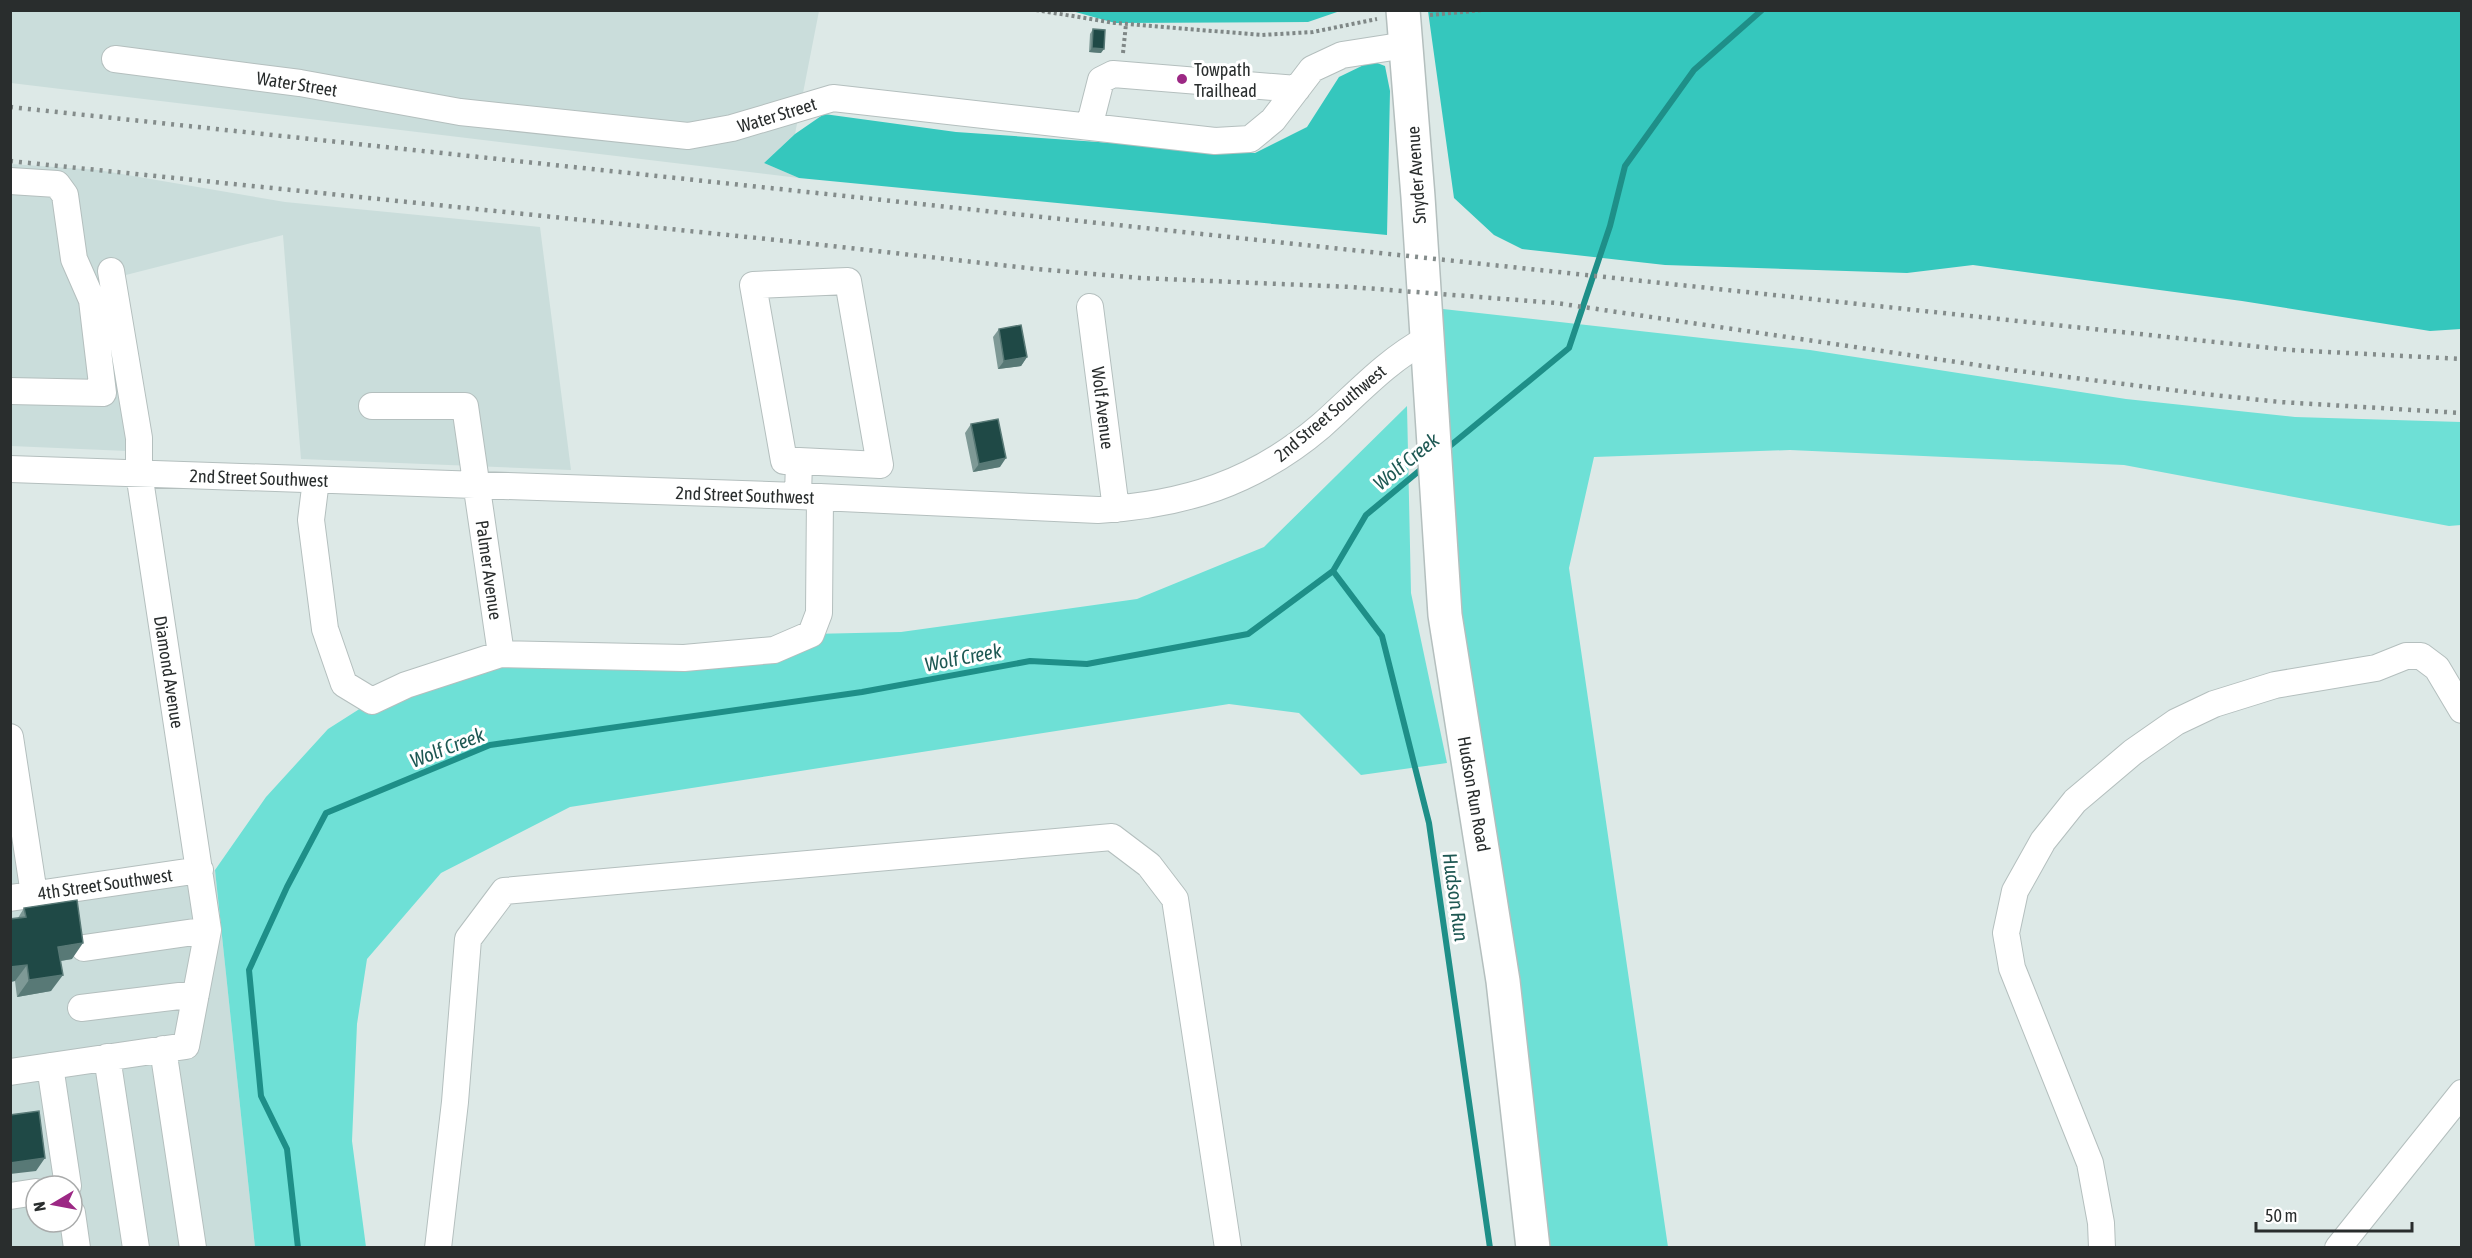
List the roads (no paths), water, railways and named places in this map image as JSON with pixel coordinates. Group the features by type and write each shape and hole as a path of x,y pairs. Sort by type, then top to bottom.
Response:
{"main road":[{"name":"Snyder Avenue","path":"1404,14 1427,339"},
{"name":"Hudson Run Road","path":"1427,339 1444,615 1503,981 1533,1248"}],"street":[{"name":"Water Street","path":"115,59 300,83 460,112 688,136 732,128 833,98 1215,141 1250,139 1273,120 1312,69 1342,55 1406,45"},
{"path":"1089,127 1101,80 1113,74 1297,89"},
{"path":"10,181 57,184 65,195 74,259 92,300 103,393 10,391"},
{"name":"Diamond Avenue","path":"111,271 139,438 139,473 208,930 186,1046 164,1049"},
{"path":"848,281 880,465 799,461 784,461 753,285 848,281"},
{"name":"Wolf Avenue","path":"1090,307 1116,509"},
{"name":"2nd Street Southwest","path":"10,469 809,496 1116,509 1142,508 1225,486 1276,460 1320,426 1404,352 1427,339"},
{"name":"Palmer Avenue","path":"372,406 465,406 501,654"},
{"path":"316,480 311,520 324,618 344,684 372,701 406,685 501,654 684,658 774,650 811,634 819,613 809,496 799,461"},
{"path":"2102,1248 2101,1223 2090,1163 2012,968 2006,933 2015,891 2043,841 2075,801 2133,752 2176,722 2214,704 2275,686 2376,668 2406,656 2421,656 2437,668 2462,710"},
{"path":"10,737 22,896"},
{"path":"438,1248 455,1102 468,939 504,891 1112,837 1149,865 1175,899 1228,1248"},
{"name":"4th Street Southwest","path":"22,896 200,870"},
{"path":"84,948 208,930"},
{"path":"81,1008 196,994"},
{"path":"10,1072 164,1049 193,1248"},
{"path":"107,1057 136,1248"},
{"path":"50,1066 66,1174"},
{"path":"2338,1248 2462,1093"}],"waterway":[{"name":"Wolf Creek","path":"1445,450 1569,348 1610,226 1625,166 1694,70 1762,10"},
{"name":"Wolf Creek","path":"298,1248 287,1149 261,1096 249,970 287,887 326,813 490,745 862,692 1030,661 1087,664 1248,634 1333,571 1366,515 1425,466"},
{"name":"Hudson Run","path":"1333,571 1382,636 1429,823 1490,1248"}],"railway":[{"path":"10,107 2290,350 2462,359"},
{"path":"10,161 1036,269 1140,278 1351,287 1556,303 2011,370 2204,394 2280,402 2462,413"}],"place":[{"name":"Towpath Trailhead","path":"1182,79"}]}
